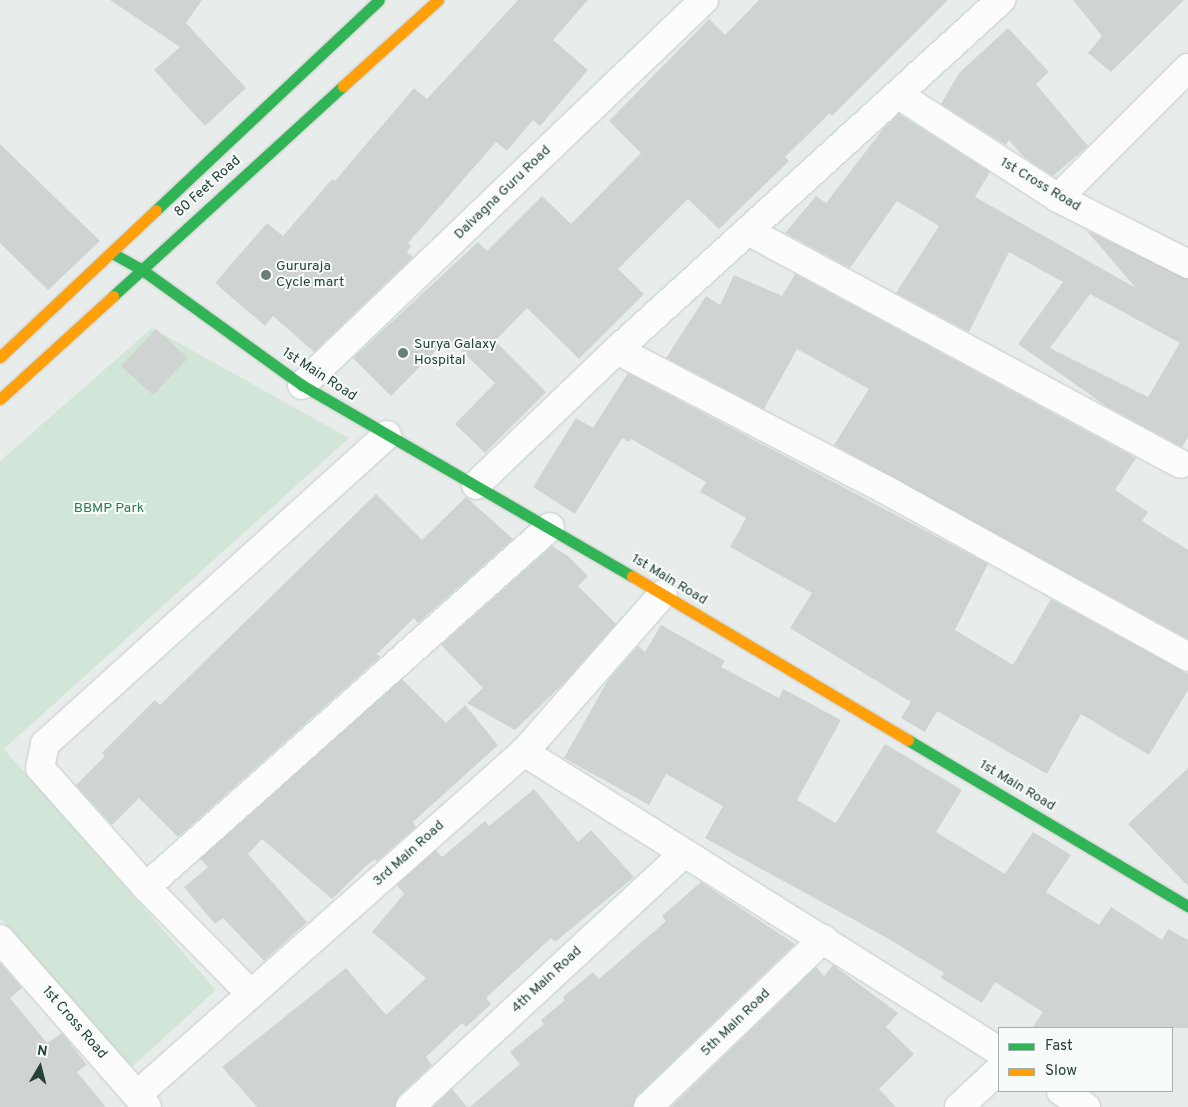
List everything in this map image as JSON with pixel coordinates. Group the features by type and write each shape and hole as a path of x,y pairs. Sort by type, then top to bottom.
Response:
{"street":[{"name":"80 Feet Road","path":"0,357 379,0"},
{"name":"80 Feet Road","path":"0,399 438,0"},
{"name":"Daivagna Guru Road","path":"302,385 704,0"},
{"path":"476,485 617,350 899,95 1001,0"},
{"path":"1058,198 1187,72"},
{"name":"1st Cross Road","path":"899,95 1058,198 1188,264"},
{"path":"748,231 1180,464"},
{"name":"1st Main Road","path":"112,253 141,269 302,385 1184,896"},
{"path":"617,350 895,495 1188,657"},
{"path":"251,994 146,888 40,768 45,744 387,435"},
{"path":"146,888 550,527"},
{"name":"3rd Main Road","path":"142,1101 251,994 524,752 663,594"},
{"path":"524,752 683,854 823,939 998,1050"},
{"name":"4th Main Road","path":"410,1107 683,854"},
{"name":"1st Cross Road","path":"0,939 142,1101"},
{"name":"5th Main Road","path":"648,1107 823,939"},
{"path":"959,1107 998,1071"},
{"path":"1063,1092 1086,1107"}],"green space":[{"name":"BBMP Park","path":"152,328 349,438 4,749 216,990 132,1067 0,918 0,461"}],"building":[{"path":"110,0 202,0 186,23 246,88 205,126 154,70 180,47"},
{"path":"518,0 588,0 553,40 588,70 540,126 533,120 507,151 496,142 408,243 411,246 407,252 413,257 314,352 273,316 265,326 215,283 267,223 283,236 332,179 335,181 414,88 427,99"},
{"path":"759,0 948,0 832,116 830,113 785,157 789,161 719,229 688,199 618,269 644,294 579,359 527,308 495,341 546,392 485,453 455,424 495,383 448,338 391,396 353,358 478,242 487,251 542,196 571,224 641,153 609,121 709,19 725,35"},
{"path":"1073,0 1184,0 1111,72 1088,53 1102,36"},
{"path":"1008,28 1049,72 1036,84 1088,146 1053,176 1025,158 1009,140 1006,145 941,104 959,73"},
{"path":"899,114 990,172 975,197 1136,288 1086,230 1188,279 1188,437 1182,447 1106,406 1018,344 1063,282 1009,252 969,332 896,293 939,226 897,201 850,268 785,233 816,196 826,203 883,129","holes":["1090,294 1180,343 1148,397 1050,348"]},
{"path":"0,144 100,241 48,290 0,243"},
{"path":"795,274 1136,458 1115,490 1148,512 1142,521 1188,550 1188,639 834,445 869,389 797,349 764,409 666,358 706,296 720,305 734,275 782,296"},
{"path":"156,329 188,358 153,395 121,366"},
{"path":"628,373 988,564 955,630 1013,665 1051,599 1188,674 1188,690 1149,755 1081,714 1047,774 937,711 925,732 901,718 911,702 790,628 812,593 730,547 746,518 700,492 706,482 631,439 629,442 622,438 575,514 533,487 576,418 593,428"},
{"path":"376,494 422,540 466,497 513,539 418,623 414,618 377,654 380,657 178,837 139,798 112,825 76,785 105,756 102,753 155,700 160,705"},
{"path":"552,546 568,556 588,576 578,586 616,624 563,684 515,730 467,703 483,688 441,645"},
{"path":"661,625 725,661 721,667 779,698 783,689 841,720 797,800 836,823 885,744 962,790 936,832 1005,874 1033,832 1071,855 1046,892 1099,925 1111,907 1162,940 1168,929 1188,940 1188,1028 1033,1027 1043,1012 995,982 982,1003 941,978 944,973 889,939 705,838 723,806 666,774 649,805 564,758 608,680 638,646 645,652"},
{"path":"402,679 446,723 465,705 498,745 413,822 416,827 377,861 375,859 366,866 332,899 262,839 248,854 307,922 264,961 223,918 215,924 184,887 208,867 200,859"},
{"path":"1188,768 1188,886 1128,824"},
{"path":"534,789 578,842 591,830 634,877 555,942 551,938 486,998 491,1004 466,1027 462,1023 426,1057 432,1065 399,1096 395,1107 257,1107 222,1067 346,968 386,1015 426,978 372,932 404,894 397,885 436,850 442,857 485,821 489,826"},
{"path":"701,882 795,944 637,1096 633,1107 470,1107 520,1064 510,1052 544,1024 541,1020 565,1000 563,997 593,972 599,979 666,921 662,916"},
{"path":"0,963 22,988 10,998 47,1043 62,1033 87,1065 77,1072 106,1107 0,1107"},
{"path":"833,965 898,1013 886,1027 914,1054 879,1089 896,1107 671,1107 816,967 824,976"},
{"path":"452,1089 467,1107 433,1107"}],"traffic: fast":[{"path":"156,210 379,0"},
{"path":"113,296 343,86"},
{"path":"112,253 141,269 302,385 632,576"},
{"path":"908,740 1188,906"}],"traffic: slow":[{"path":"343,86 438,0"},
{"path":"0,357 156,210"},
{"path":"0,399 113,296"},
{"path":"632,576 908,740"}],"place":[{"name":"Gururaja Cycle mart","path":"266,275"},
{"name":"Surya Galaxy Hospital","path":"403,353"}]}
